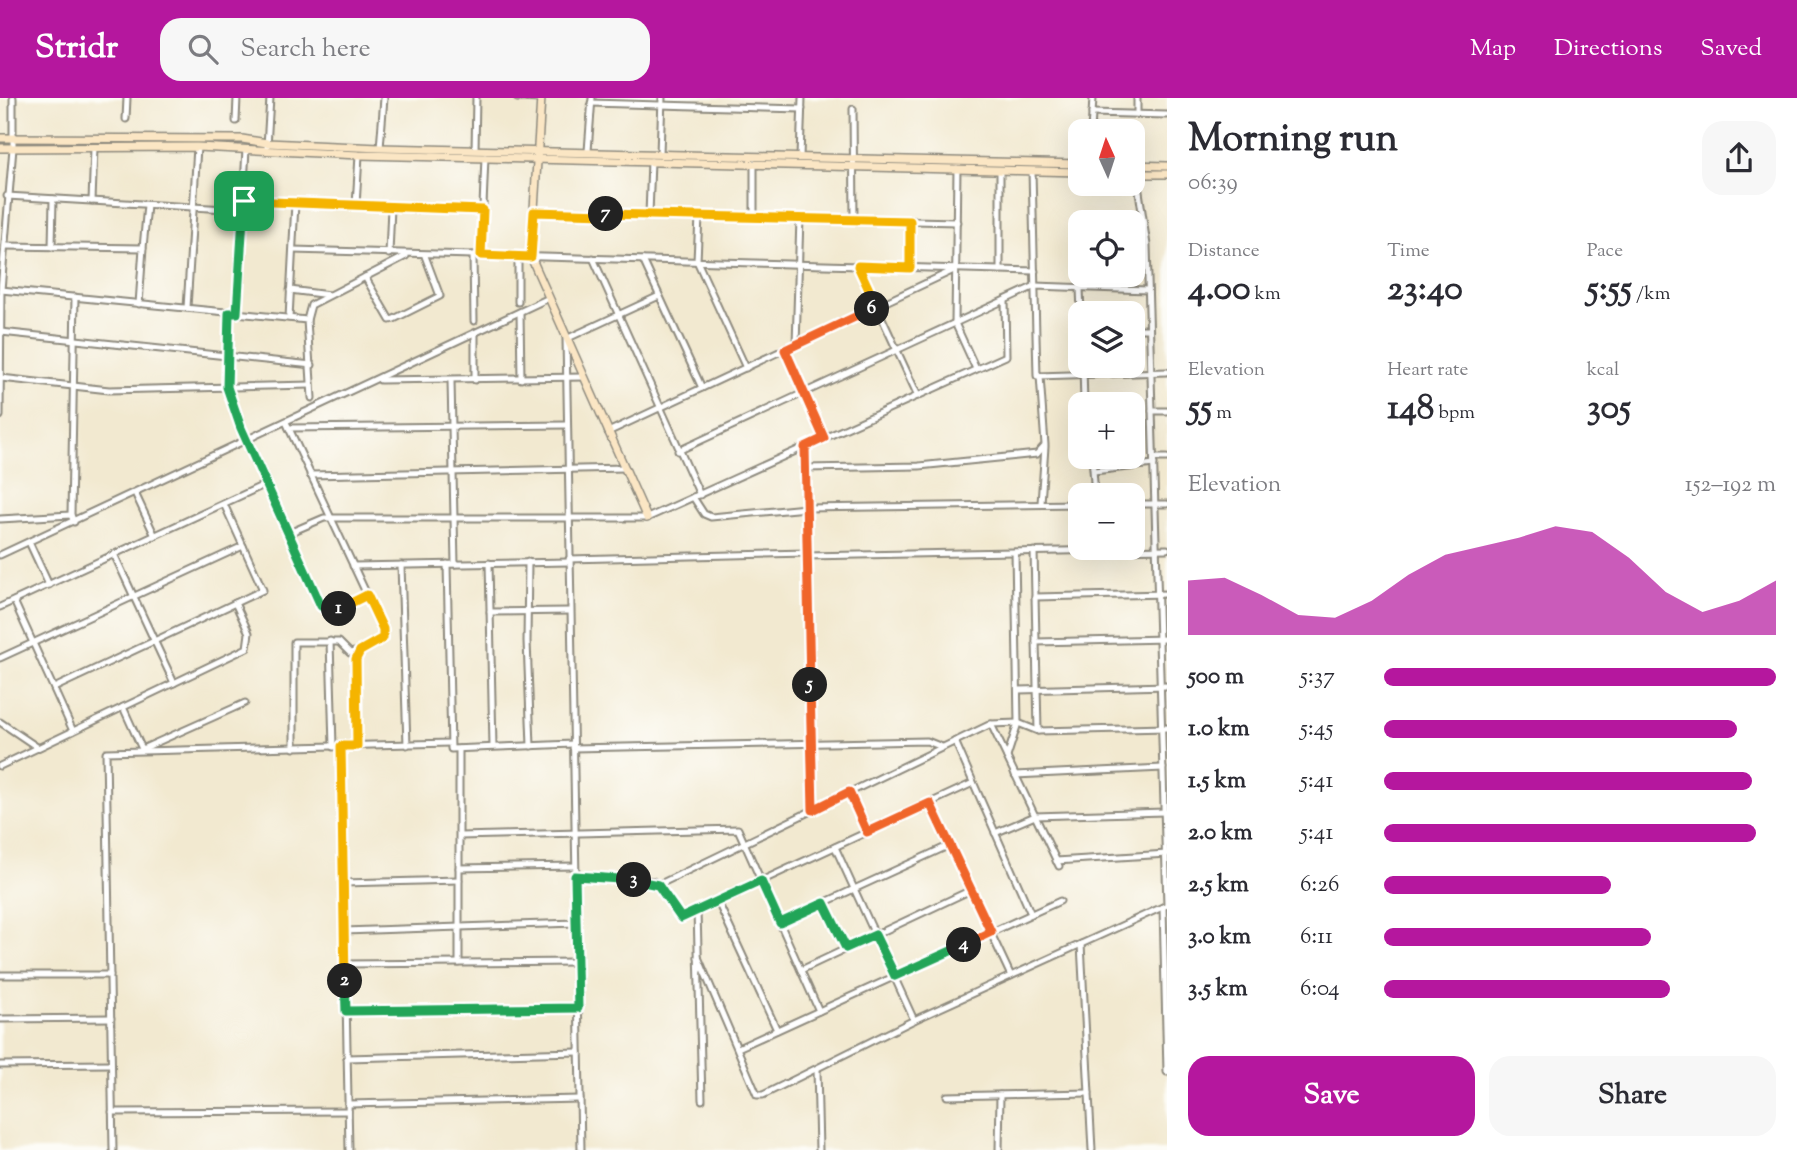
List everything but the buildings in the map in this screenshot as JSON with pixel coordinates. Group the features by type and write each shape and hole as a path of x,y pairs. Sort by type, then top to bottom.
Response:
{"street":[{"path":"0,416 1,290 13,148 13,98"},
{"path":"126,119 127,98"},
{"path":"236,121 237,98"},
{"path":"267,146 270,98"},
{"path":"380,148 384,98"},
{"path":"475,150 476,98"},
{"path":"517,98 541,98 531,257 647,518"},
{"path":"708,106 709,98"},
{"path":"755,98 755,107"},
{"path":"800,157 802,98"},
{"path":"1092,119 1093,98"},
{"path":"1137,114 1138,98"},
{"path":"588,151 591,100 802,109"},
{"path":"660,153 661,101"},
{"path":"853,109 854,219"},
{"path":"1092,113 1167,115"},
{"path":"0,138 242,139 267,146 359,155 485,157 588,151 800,157 957,168 1068,172"},
{"path":"0,148 246,149 267,146 475,150 651,161 1068,164"},
{"path":"92,201 94,148"},
{"path":"187,308 197,148"},
{"path":"237,313 246,149"},
{"path":"356,206 359,155"},
{"path":"481,255 485,157"},
{"path":"649,215 651,161"},
{"path":"754,163 754,217"},
{"path":"1145,165 1167,166"},
{"path":"957,168 955,323 976,369"},
{"path":"1000,170 1000,270"},
{"path":"1032,171 1037,376 1040,376 1045,445 1041,503"},
{"path":"1145,174 1167,174"},
{"path":"698,957 757,1095 763,1095 915,1020 1167,905 1163,768 1164,687 1157,594 1147,245 1138,196"},
{"path":"7,197 243,211"},
{"path":"52,247 53,199"},
{"path":"244,201 483,210"},
{"path":"289,318 295,203"},
{"path":"139,304 147,205"},
{"path":"389,254 391,207"},
{"path":"534,212 957,222"},
{"path":"699,216 697,261 746,368"},
{"path":"796,345 800,218"},
{"path":"910,221 910,268"},
{"path":"5,246 143,248"},
{"path":"293,250 425,256 481,255 1035,271"},
{"path":"312,398 308,308 408,255"},
{"path":"472,255 474,321"},
{"path":"365,277 390,320 394,319 440,296 425,256"},
{"path":"518,256 518,302"},
{"path":"593,258 704,514 711,517 806,508 1068,504"},
{"path":"643,260 702,388"},
{"path":"858,266 918,396"},
{"path":"608,432 956,269"},
{"path":"678,451 1035,286 1148,290"},
{"path":"1080,288 1081,301"},
{"path":"1,290 307,320"},
{"path":"290,290 329,296"},
{"path":"566,339 659,296"},
{"path":"74,522 71,515 75,297"},
{"path":"0,555 246,439 287,425 549,298"},
{"path":"289,533 329,518 647,518 1006,356 1005,300"},
{"path":"520,312 522,379"},
{"path":"229,313 227,387 246,439 321,606 329,611 336,611 367,595"},
{"path":"1,332 312,365"},
{"path":"475,334 475,380"},
{"path":"566,339 581,1150"},
{"path":"785,350 824,438"},
{"path":"1145,372 1167,372"},
{"path":"1040,376 1068,376"},
{"path":"379,380 584,377"},
{"path":"1,378 109,390 311,385"},
{"path":"450,381 455,564"},
{"path":"1152,411 1167,411"},
{"path":"287,425 566,425"},
{"path":"287,425 383,629 383,638 360,651 350,653 339,642 293,642 293,748"},
{"path":"805,468 919,466 1037,454 1045,445"},
{"path":"805,447 813,810"},
{"path":"1094,483 1094,471 1167,458"},
{"path":"310,475 625,468"},
{"path":"0,607 266,484"},
{"path":"135,493 155,536"},
{"path":"54,688 263,590 224,503"},
{"path":"1145,503 1167,504"},
{"path":"0,519 71,515"},
{"path":"29,542 49,585"},
{"path":"0,658 243,545"},
{"path":"353,566 807,554 1167,549"},
{"path":"1034,551 1038,731"},
{"path":"1007,757 1018,723 1014,552"},
{"path":"114,554 174,683"},
{"path":"528,562 527,641 531,746"},
{"path":"489,563 493,747"},
{"path":"447,564 451,749 811,741 927,741 943,747"},
{"path":"401,565 407,745"},
{"path":"1035,597 1167,594"},
{"path":"14,601 31,644 73,731"},
{"path":"0,766 247,648 249,633 236,603"},
{"path":"490,612 570,611"},
{"path":"1036,642 1167,639"},
{"path":"330,641 333,747"},
{"path":"357,746 356,659 360,651"},
{"path":"1019,690 1164,687"},
{"path":"123,707 142,749 245,703"},
{"path":"0,722 37,747"},
{"path":"658,885 991,724 1018,723 1038,731 1164,728"},
{"path":"991,724 1058,863 1166,855"},
{"path":"955,741 1031,914"},
{"path":"113,1150 106,752 450,744"},
{"path":"341,746 349,1150"},
{"path":"459,749 459,963"},
{"path":"1015,775 1163,768"},
{"path":"575,876 653,881 681,918 973,783"},
{"path":"849,792 867,832"},
{"path":"930,803 1011,976"},
{"path":"995,833 1035,816 1164,812"},
{"path":"460,836 738,829 819,1011"},
{"path":"780,923 950,845"},
{"path":"835,847 915,1020"},
{"path":"459,868 575,866"},
{"path":"343,883 459,880"},
{"path":"801,970 971,890"},
{"path":"738,1048 1060,901"},
{"path":"718,902 778,1030"},
{"path":"824,903 846,948"},
{"path":"1163,907 1167,1072"},
{"path":"697,911 702,1100"},
{"path":"344,931 576,923"},
{"path":"1081,944 1092,1150"},
{"path":"345,964 577,962"},
{"path":"0,975 110,975"},
{"path":"346,1011 578,1008"},
{"path":"0,1019 111,1018"},
{"path":"347,1058 579,1052"},
{"path":"0,1065 111,1064"},
{"path":"817,1069 820,1150"},
{"path":"947,1096 1089,1093"},
{"path":"999,1150 1000,1095"},
{"path":"348,1104 580,1099"},
{"path":"112,1112 348,1111"}],"route":[{"path":"244,201 483,210 481,255 531,257 534,212 910,221 910,268 858,266 877,307 785,350 824,438 805,447 813,810 849,792 867,832 930,803 991,932 895,976 875,935 846,948 824,903 780,923 761,881 681,918 653,881 575,876 578,1008 346,1011 341,746 357,746 356,659 360,651 383,638 383,629 367,595 336,611 329,611 321,606 241,428 227,387 229,313 237,313 244,201"}]}
